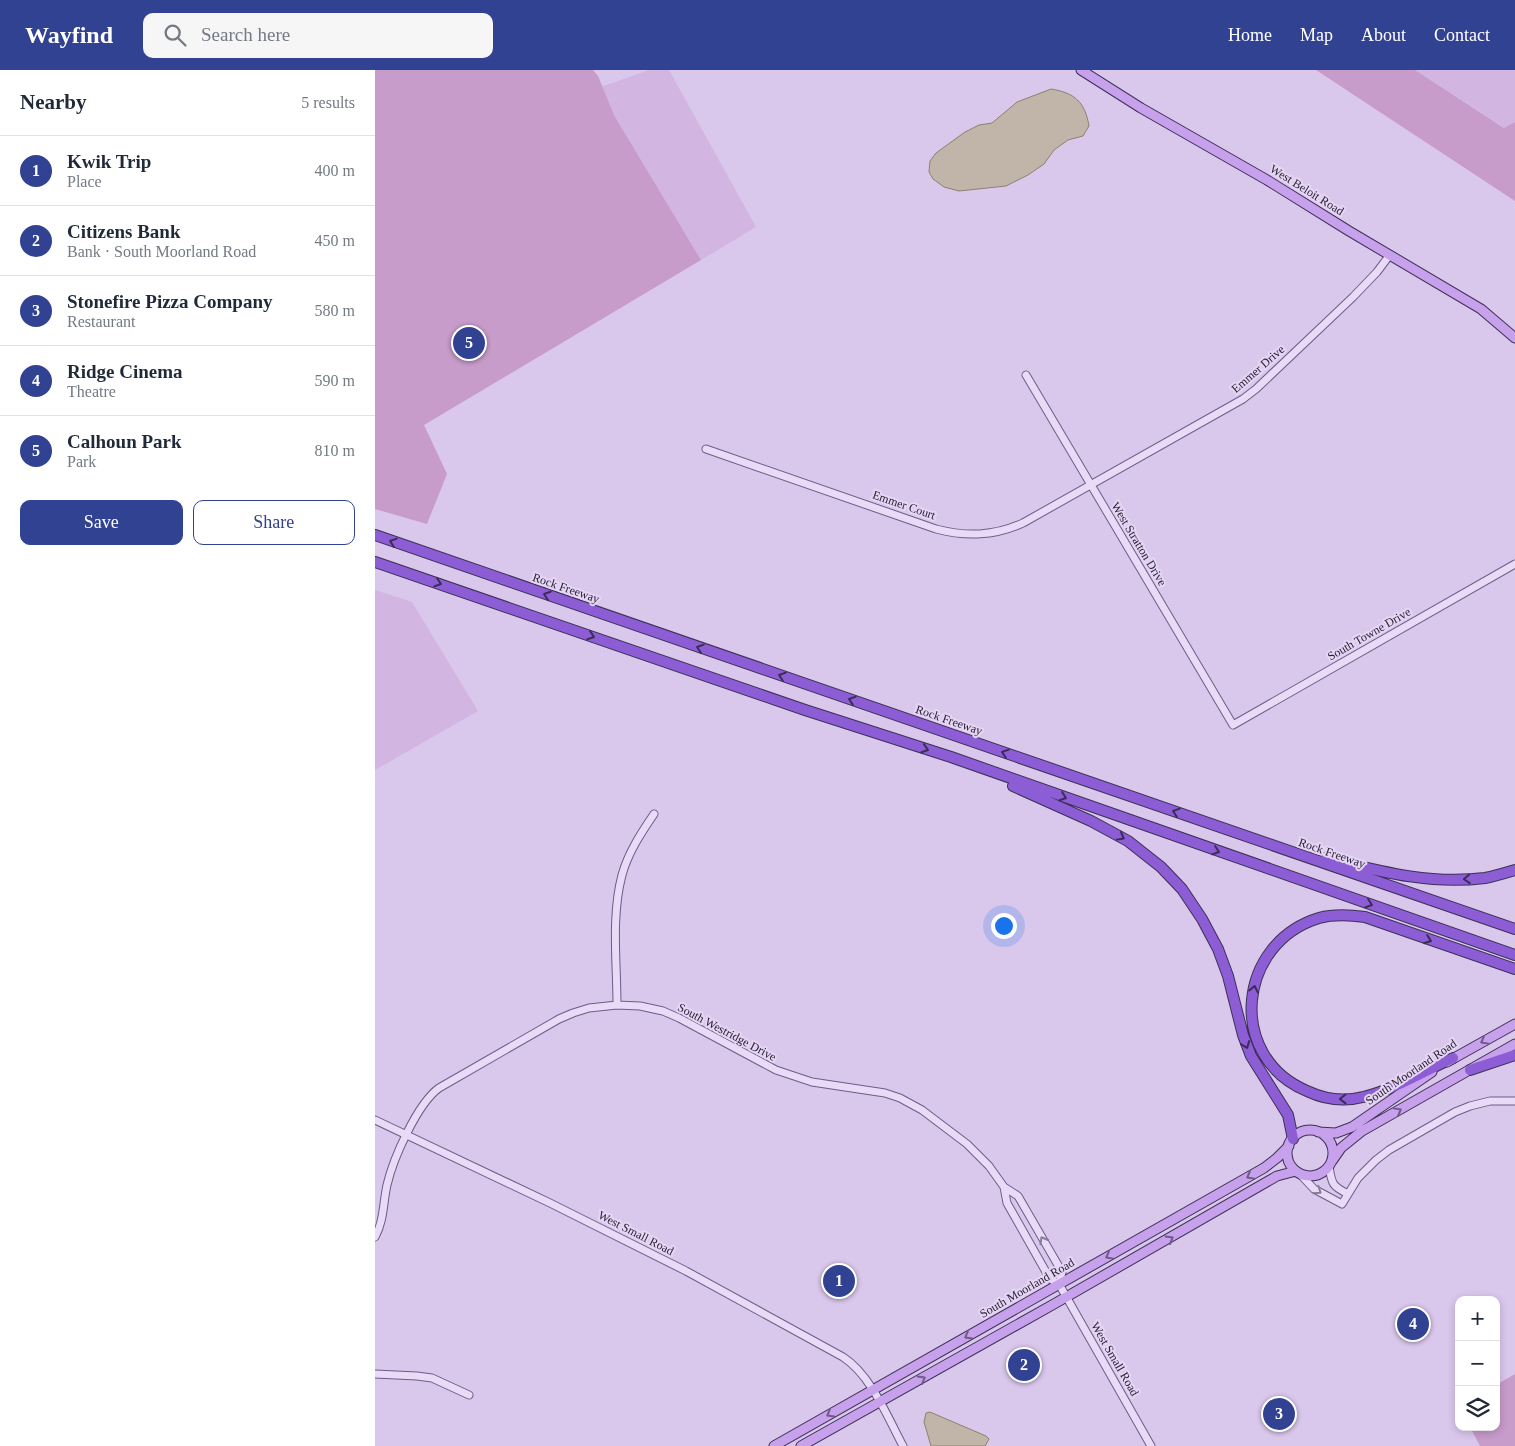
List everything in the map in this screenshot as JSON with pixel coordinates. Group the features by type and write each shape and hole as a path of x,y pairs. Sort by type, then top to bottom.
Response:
{"highway":[{"name":"Rock Freeway","path":"375,535 1515,930"},
{"path":"375,562 805,710 951,757 1515,956"},
{"path":"951,757 1091,821 1128,841 1161,867 1182,889 1202,919 1218,949 1228,976 1243,1036 1251,1056 1288,1115 1291,1142"},
{"path":"1255,839 1377,871 1417,878 1456,880 1487,877 1515,870"},
{"path":"1453,1058 1384,1090 1362,1098 1339,1100 1317,1096 1297,1087 1278,1072 1264,1054 1255,1035 1251,1013 1252,992 1258,972 1267,955 1282,938 1300,926 1321,918 1344,915 1365,917 1515,969"},
{"path":"1471,1070 1515,1054"}],"main road":[{"name":"West Beloit Road","path":"1081,70 1141,108 1267,180 1389,256 1481,309 1515,338"},
{"name":"South Moorland Road","path":"1318,1132 1336,1133 1352,1127 1453,1058 1515,1024"},
{"name":"South Moorland Road","path":"1330,1164 1341,1148 1362,1131 1515,1044"},
{"path":"801,1446 1067,1298 1277,1176 1298,1172 1312,1176 1318,1174 1330,1164 1332,1147 1325,1135 1318,1132 1304,1131 1291,1142 1289,1162 1298,1172"},
{"name":"South Moorland Road","path":"774,1446 1264,1168 1277,1158 1291,1142"}],"street":[{"name":"Emmer Drive","path":"1091,485 1226,409 1256,389 1377,272 1389,256"},
{"name":"West Stratton Drive","path":"1026,375 1233,724"},
{"name":"Emmer Court","path":"706,449 937,528 961,534 985,534 1011,528 1091,485"},
{"name":"South Towne Drive","path":"1233,724 1515,564"},
{"path":"617,1004 615,927 617,898 627,862 640,835 654,814"},
{"name":"South Westridge Drive","path":"375,1237 382,1221 389,1177 407,1135 423,1104 439,1088 559,1020 589,1008 617,1004 663,1011 761,1063 794,1077 812,1082 885,1093 911,1104 933,1117 967,1144 989,1166 1003,1187 1007,1203 1049,1279 1059,1284 1062,1272 1018,1196 1003,1187"},
{"path":"1298,1172 1314,1189 1342,1204 1358,1178 1389,1150 1455,1112 1479,1102 1502,1100 1515,1102"},
{"name":"West Small Road","path":"375,1120 550,1203 715,1286 847,1359 872,1389 903,1446"},
{"path":"1330,1164 1332,1181 1336,1188 1348,1194"},
{"name":"West Small Road","path":"1059,1284 1151,1446"},
{"path":"375,1374 432,1378 469,1395"}],"shaded area":[{"path":"375,70 593,70 598,76 614,115 701,260 424,425 447,474 427,524 375,509"},
{"path":"649,70 669,70 756,227 701,260 598,88"},
{"path":"1316,70 1415,70 1504,128 1515,122 1515,201"},
{"path":"1415,70 1515,70 1515,122 1505,128"},
{"path":"1051,89 1073,96 1082,105 1089,126 1083,136 1068,140 1054,150 1044,164 1028,175 1006,186 959,191 944,187 933,179 929,172 930,161 936,153 965,132 979,125 992,123 1017,102"},
{"path":"375,590 412,602 478,711 375,770"},
{"path":"1515,1374 1515,1446 1480,1446 1472,1431 1500,1431 1500,1383"},
{"path":"930,1412 989,1439 985,1446 931,1446 924,1422 926,1413"}],"place":[{"name":"Calhoun Park","path":"469,343"},
{"name":"Kwik Trip","path":"839,1281"},
{"name":"Ridge Cinema","path":"1413,1324"},
{"name":"Citizens Bank","path":"1024,1365"},
{"name":"Stonefire Pizza Company","path":"1279,1414"}]}
